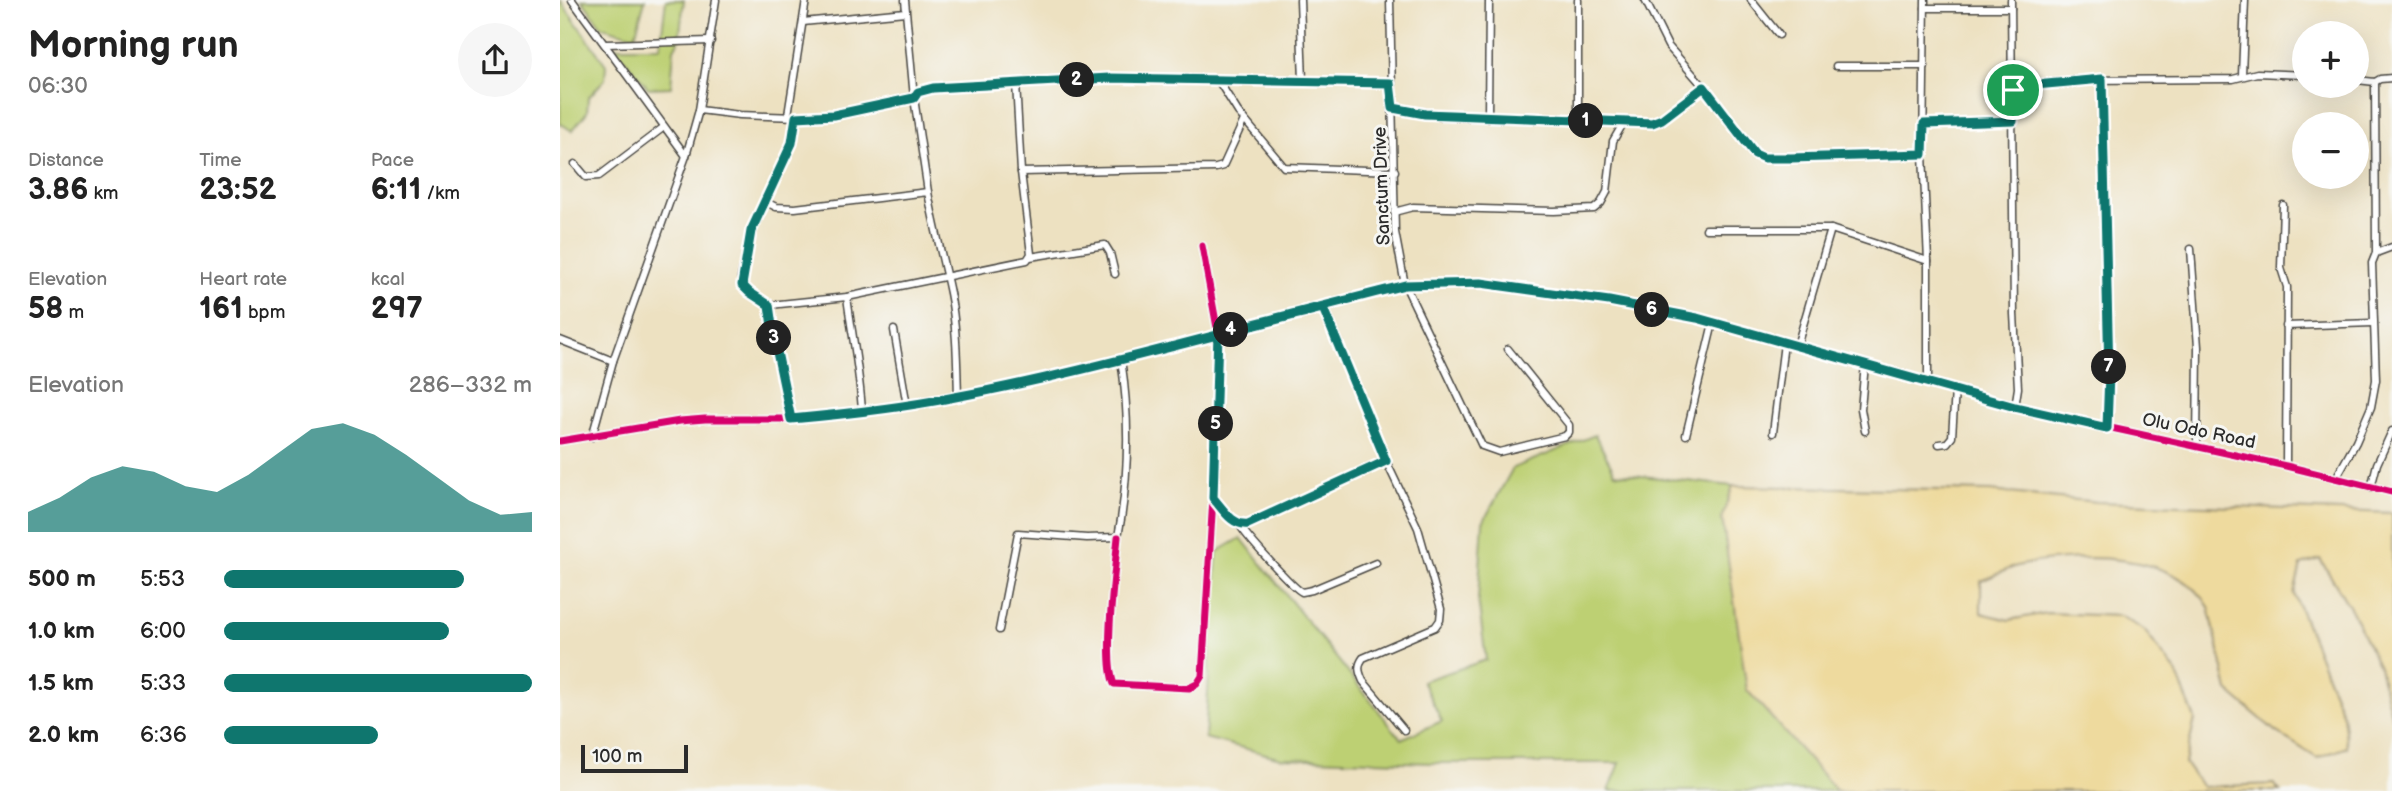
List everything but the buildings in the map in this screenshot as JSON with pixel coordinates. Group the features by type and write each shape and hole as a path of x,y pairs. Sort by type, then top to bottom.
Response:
{"street":[{"path":"572,0 686,156"},
{"path":"592,437 613,361 686,156 698,110 716,0"},
{"path":"788,115 806,0"},
{"path":"905,0 914,98 934,230 950,295 958,397"},
{"path":"1300,0 1303,81"},
{"name":"Sanctum Drive","path":"1390,0 1395,232 1405,285 1482,446 1499,453 1565,436 1569,432 1569,425 1508,349"},
{"path":"1488,117 1489,0"},
{"path":"1578,0 1578,120"},
{"path":"1645,0 1668,46 1704,87 1755,154 1764,158 1923,154"},
{"path":"1751,0 1779,35"},
{"path":"2011,0 2014,314 2018,388 2015,407"},
{"path":"2242,75 2245,0"},
{"path":"1928,383 1928,261 1923,154 1925,4 2011,8"},
{"path":"803,22 905,12"},
{"path":"606,44 710,41"},
{"path":"1836,66 1925,66"},
{"path":"2013,90 2024,86 2102,79 2233,79 2257,73 2292,74"},
{"path":"698,110 740,115 834,115 914,98 918,92 933,88 1109,78 1390,83"},
{"path":"2369,81 2392,78"},
{"path":"2102,79 2109,345 2107,428"},
{"path":"1218,80 1244,120 1283,167 1395,171"},
{"path":"2336,478 2371,407 2376,380 2372,263 2376,253 2375,82"},
{"path":"1016,83 1021,172 1030,257"},
{"path":"1393,108 1443,116 1652,123 1662,119 1704,87"},
{"path":"796,117 792,143 751,231 741,278 746,290 769,305 847,297 1030,257 1105,245 1110,253 1115,274"},
{"path":"1021,172 1216,168 1223,166 1244,120"},
{"path":"1924,124 2013,121"},
{"path":"1394,212 1413,207 1554,211 1594,209 1607,192 1613,141 1624,122"},
{"path":"575,164 586,177 599,176 664,127"},
{"path":"766,202 795,208 929,192"},
{"path":"2283,205 2281,268 2287,287 2286,466"},
{"path":"1706,229 1831,229 1928,261"},
{"path":"1797,346 1831,229"},
{"path":"1121,359 1128,426 1112,606 1109,673 1114,684 1189,688 1197,684 1202,676 1213,498 1218,333 1202,246"},
{"path":"2376,253 2392,247"},
{"path":"2191,249 2198,347 2197,447"},
{"name":"Olu Odo Road","path":"560,441 705,419 791,419 907,406 958,397 1121,359 1405,285 1481,283 1609,301 1713,323 2015,407 2392,492"},
{"path":"847,297 861,381 862,412"},
{"path":"769,305 791,419"},
{"path":"1323,308 1386,461 1418,528 1441,609 1440,620 1435,627 1363,658 1359,664 1363,681 1404,730"},
{"path":"1686,435 1713,323"},
{"path":"2286,326 2373,323"},
{"path":"894,330 907,406"},
{"path":"560,340 613,361"},
{"path":"1773,433 1784,343"},
{"path":"1865,364 1861,409 1865,431"},
{"path":"1939,444 1947,443 1952,437 1955,390"},
{"path":"2371,488 2377,464 2392,431"},
{"path":"1240,525 1248,524 1386,461"},
{"path":"1213,498 1276,565 1291,585 1302,592 1376,563"},
{"path":"999,630 1018,533 1087,538 1118,537"}],"green space":[{"path":"560,0 606,65 605,79 588,98 587,112 572,131 560,123"},
{"path":"582,0 645,0 635,36 602,27"},
{"path":"666,0 684,0 679,40 674,49 671,87 648,88 614,47 660,47"},
{"path":"1595,435 1615,473 1733,486 1722,517 1747,690 1837,791 1609,791 1620,763 1433,763 1281,758 1205,738 1217,552 1241,538 1401,739 1442,721 1422,681 1486,660 1478,599 1483,522 1513,468"}],"sand":[{"path":"1733,486 1990,491 2097,502 2392,513 2392,718 2379,667 2352,611 2320,559 2301,565 2294,594 2343,715 2347,747 2317,758 2275,731 2228,691 2209,607 2194,589 2174,575 2124,560 2097,558 2044,561 2016,566 1981,581 1981,613 2009,620 2047,613 2120,616 2144,630 2176,672 2195,719 2185,763 2202,787 2274,784 2280,791 1837,791 1747,690 1722,517"}],"cycle path":[{"path":"1118,537 1110,634 1114,684 1189,688 1197,684 1202,676 1219,353 1218,333 1202,246"},
{"path":"560,441 680,421 791,419 862,412 958,397 1121,359 1405,285 1481,283 1609,301 1697,319 2015,407 2392,492"}],"route":[{"path":"2013,90 2013,121 1924,124 1923,154 1764,158 1755,154 1704,87 1662,119 1652,123 1425,114 1393,108 1390,83 1109,78 933,88 918,92 914,98 834,115 796,117 792,143 751,231 741,278 742,285 769,305 791,419 862,412 958,397 1121,359 1218,333 1323,308 1386,461 1248,524 1240,525 1233,521 1213,498 1218,333 1405,285 1481,283 1609,301 1697,318 2015,407 2107,428 2109,373 2102,79 2024,86 2013,90"}]}
